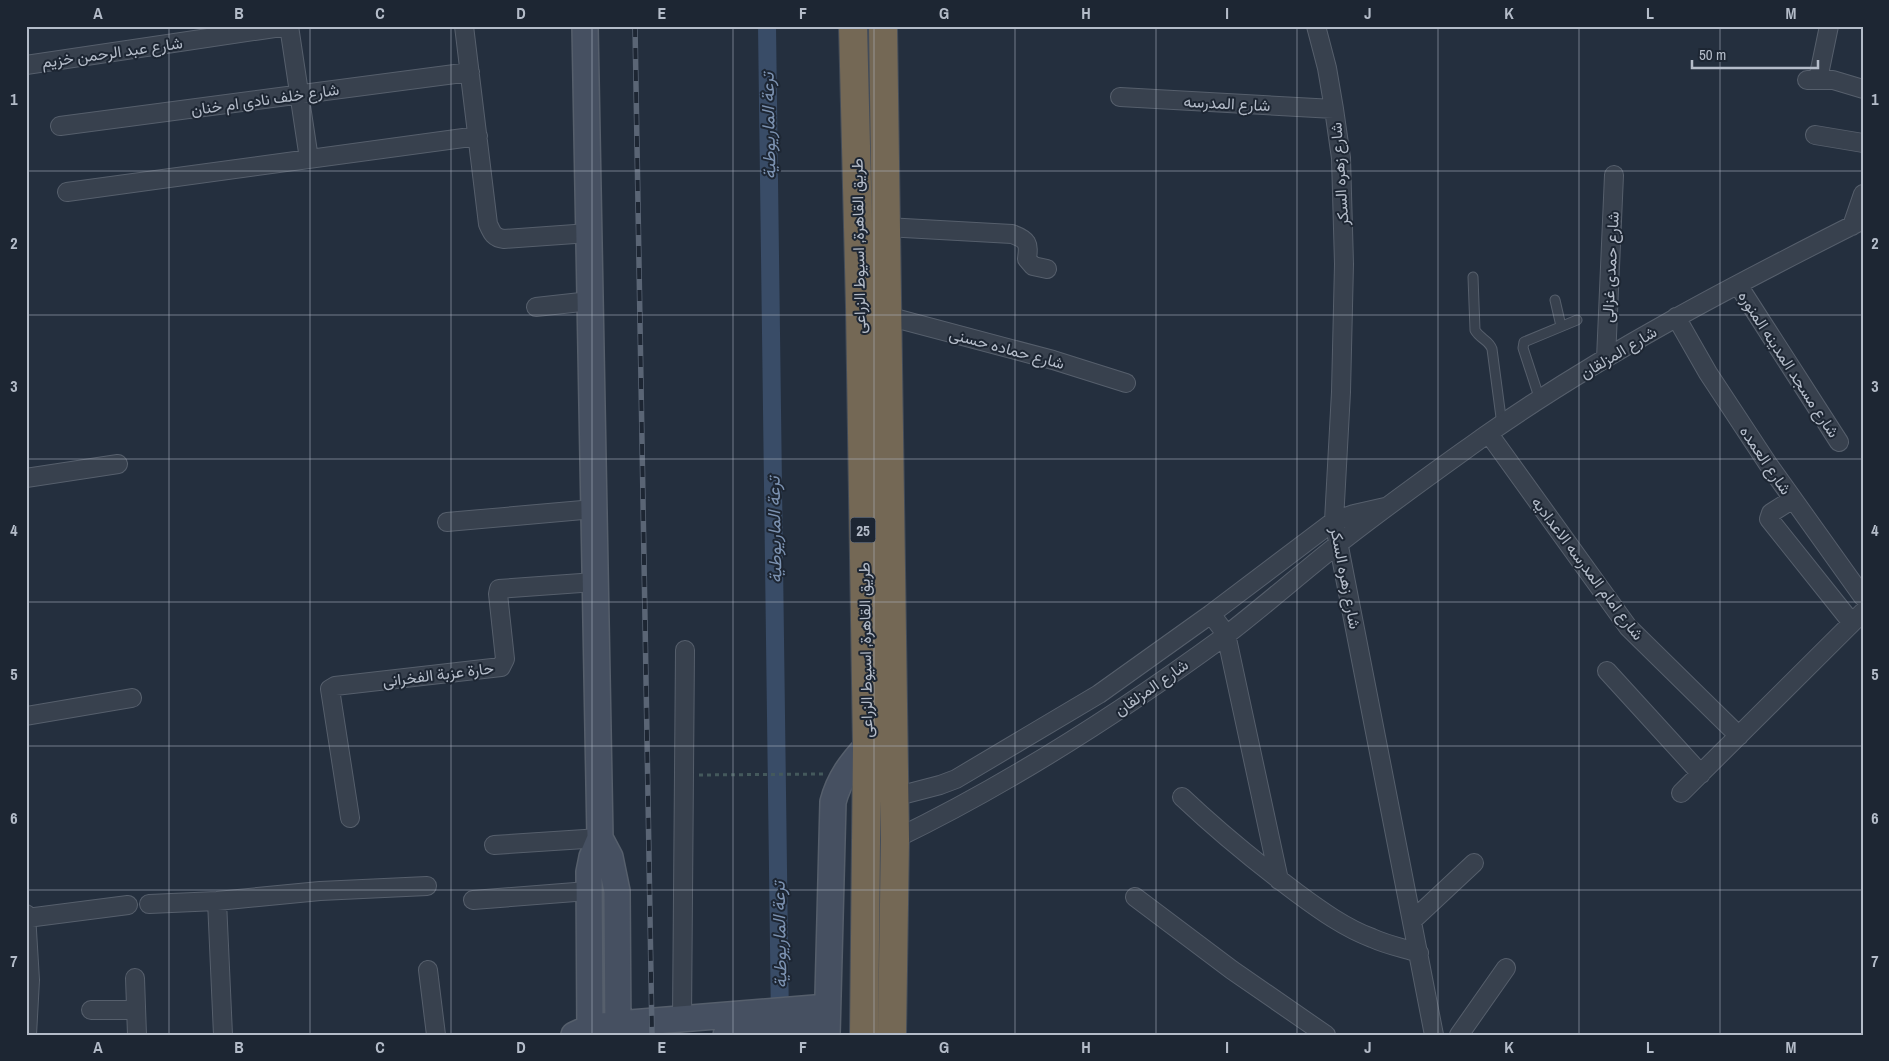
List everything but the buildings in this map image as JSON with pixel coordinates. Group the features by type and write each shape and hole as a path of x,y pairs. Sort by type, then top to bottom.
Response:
{"highway":[{"name":"طريق القاهرة, اسيوط الزراعى","path":"853,26 860,307 880,744 894,797 892,1035"},
{"name":"طريق القاهرة, اسيوط الزراعى","path":"864,1035 880,744 887,316 883,26"}],"street":[{"name":"شارع عبد الرحمن خزيم","path":"26,65 288,26"},
{"path":"288,26 308,159"},
{"path":"464,26 488,224 492,234 497,238 504,239 589,233"},
{"path":"585,26 600,838 592,857 589,872 584,1033 682,1019 740,1027 820,1023 833,802 836,787 844,774 880,744"},
{"name":"شارع زهره السكر","path":"1316,26 1327,68 1341,158 1344,264 1342,392 1334,521 1340,543 1434,1035"},
{"path":"1829,26 1813,79 1848,83 1863,89"},
{"name":"شارع خلف نادى ام خنان","path":"60,126 470,72"},
{"name":"شارع المدرسه","path":"1120,97 1334,109"},
{"path":"1815,135 1863,143"},
{"path":"67,192 478,136"},
{"name":"شارع حمدى غزالى","path":"1606,359 1614,174"},
{"path":"1857,223 1863,194"},
{"name":"شارع المزلقان","path":"895,839 949,813 1112,714 1226,634 1388,507 1496,429 1540,400 1676,317 1857,223"},
{"path":"886,228 1012,234 1023,238 1028,246 1027,259 1033,266 1047,269"},
{"name":"شارع مسجد المدينه المنوره","path":"1738,285 1839,442"},
{"path":"536,307 590,302"},
{"name":"شارع حماده حسنى","path":"887,316 1054,360 1126,383"},
{"name":"شارع العمده","path":"1676,317 1708,373 1793,499 1863,597"},
{"name":"شارع امام المدرسه الاعداديه","path":"1496,429 1628,627 1738,736"},
{"path":"26,478 118,464"},
{"path":"1681,793 1857,618 1769,519 1771,513 1793,499"},
{"name":"شارع المزلقان","path":"894,797 940,785 972,771 1099,694 1211,614 1334,521 1354,514 1388,507"},
{"path":"447,522 594,509"},
{"name":"حارة عزبة الفخرانى","path":"350,818 330,689 335,686 500,667 505,659 499,589 595,582"},
{"path":"1211,614 1226,634 1279,880"},
{"path":"682,1019 685,650"},
{"path":"1607,671 1701,774"},
{"path":"1099,694 1112,714"},
{"path":"26,716 132,698"},
{"path":"940,785 949,813"},
{"path":"1182,797 1209,823 1279,880 1350,928 1371,938 1419,952"},
{"path":"494,845 600,838"},
{"path":"600,838 610,857 617,891 618,1029"},
{"path":"1413,920 1474,863"},
{"path":"149,904 217,901 320,891 427,886"},
{"path":"473,900 588,891"},
{"path":"1135,897 1232,970 1326,1035"},
{"path":"217,901 223,1035"},
{"path":"27,918 128,905"},
{"path":"26,914 30,980 27,1001 27,1035"},
{"path":"1459,1035 1506,968"},
{"path":"428,970 436,1035"},
{"path":"135,978 137,1035"},
{"path":"91,1010 136,1010"}],"lane":[{"path":"1473,277 1475,330 1478,335 1491,344 1492,349 1496,429"},
{"path":"1556,300 1561,326"},
{"path":"1540,400 1523,348 1524,342 1577,320"}],"path":[{"path":"710,775 810,774"}],"waterway":[{"name":"ترعة الماريوطية","path":"767,26 780,1022"}],"railway":[{"path":"635,26 652,1035"}]}
